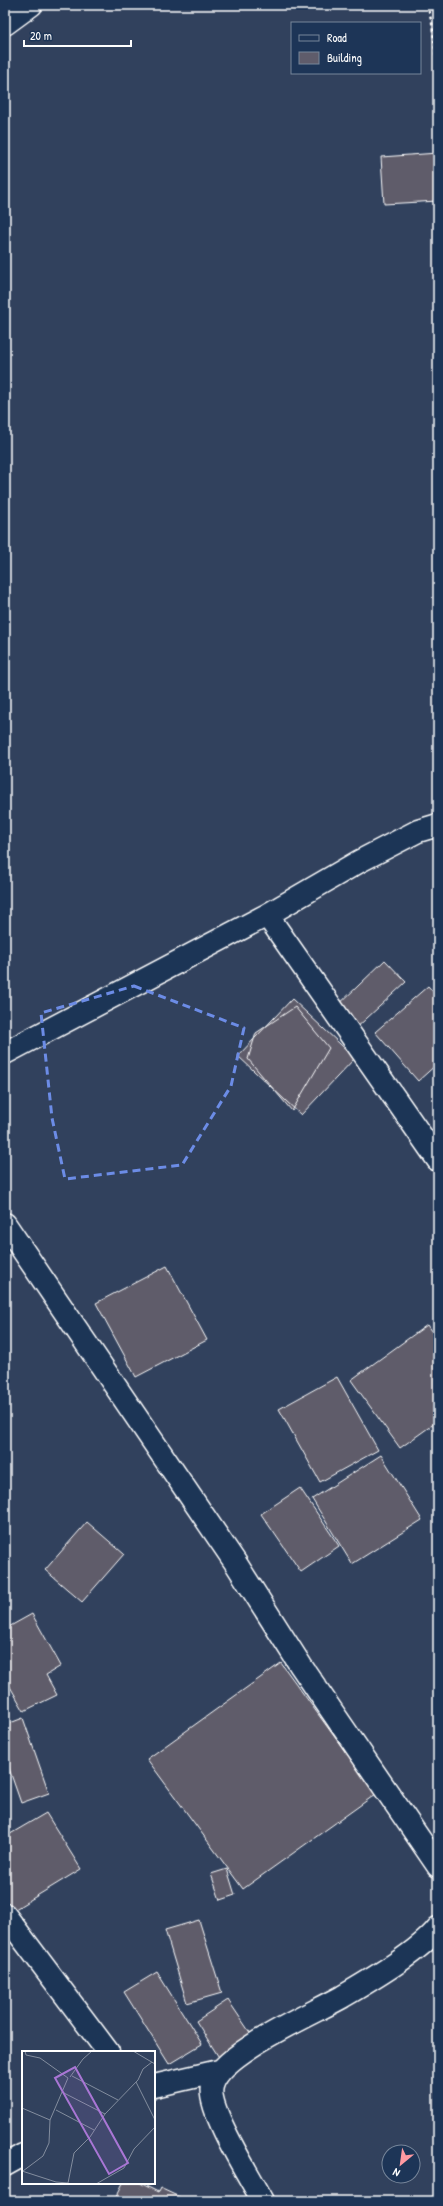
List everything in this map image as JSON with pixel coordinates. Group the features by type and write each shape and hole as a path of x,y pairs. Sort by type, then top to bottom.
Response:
{"street":[{"path":"5,24 31,5"},
{"path":"5,1053 267,916 360,861 418,831 438,825"},
{"path":"267,916 438,1160"},
{"path":"5,1224 235,1562 302,1666 438,1866"},
{"path":"5,1915 107,2051"},
{"path":"263,2201 228,2137 214,2106 211,2087 219,2071 246,2049 343,1996 431,1937 438,1928"},
{"path":"155,2086 219,2071"},
{"path":"5,2165 22,2156"}],"path":[{"path":"427,5 432,24 438,73"}],"highlighted area":[{"path":"134,986 244,1028 231,1086 182,1165 65,1179 52,1118 41,1013"}],"building":[{"path":"438,153 438,201 384,204 381,157"},
{"path":"385,960 406,982 353,1031 333,1010"},
{"path":"428,986 438,997 438,1063 418,1081 375,1032"},
{"path":"292,999 355,1058 301,1115 238,1056"},
{"path":"295,1007 329,1048 292,1111 248,1059 256,1033"},
{"path":"167,1266 207,1340 136,1377 96,1303"},
{"path":"427,1325 438,1341 438,1421 400,1448 351,1380"},
{"path":"337,1377 378,1450 320,1482 279,1409"},
{"path":"381,1455 422,1520 352,1564 312,1499"},
{"path":"300,1488 339,1546 301,1572 261,1514"},
{"path":"87,1522 124,1554 82,1602 45,1570"},
{"path":"32,1614 61,1666 46,1675 57,1695 24,1711 5,1678 5,1629"},
{"path":"281,1663 376,1794 243,1889 147,1759"},
{"path":"23,1718 49,1793 21,1803 5,1757 5,1725"},
{"path":"46,1813 81,1869 12,1911 5,1899 5,1837"},
{"path":"227,1869 235,1895 220,1900 211,1874"},
{"path":"199,1920 222,1993 187,2003 165,1930"},
{"path":"157,1972 202,2044 169,2064 124,1992"},
{"path":"228,2000 253,2037 220,2059 196,2021"},
{"path":"122,2184 142,2184 158,2192 160,2188 188,2201 114,2201"}]}
